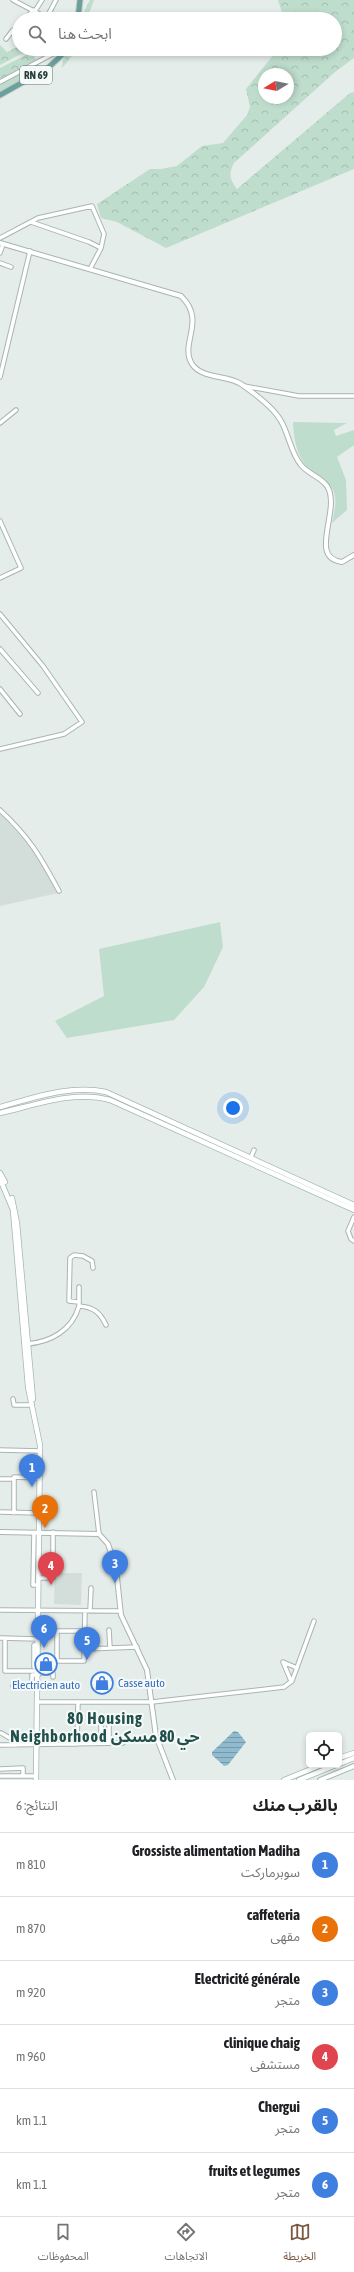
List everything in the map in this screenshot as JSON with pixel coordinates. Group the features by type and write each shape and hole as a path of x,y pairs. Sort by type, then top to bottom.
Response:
{"main road":[{"path":"79,12 80,0"},
{"name":"RN 69","path":"0,95 48,68 61,56"},
{"path":"0,1107 69,1091 100,1090 124,1099 354,1205"},
{"path":"1,1113 68,1098 92,1097 110,1100 354,1210"},
{"path":"0,1173 16,1208 28,1387 40,1451 40,1513 36,1533 38,1578 38,1702 36,1778"},
{"path":"0,1179 13,1210 26,1344"},
{"path":"342,1757 354,1753"},
{"path":"342,1763 354,1758"},
{"path":"284,1780 314,1768"},
{"path":"299,1780 329,1768"}],"street":[{"path":"13,0 34,11 42,0"},
{"path":"51,12 56,0"},
{"path":"6,39 12,31"},
{"path":"0,82 49,56"},
{"path":"0,238 31,222 54,214 92,206 104,234 101,248 90,269"},
{"path":"31,222 89,242 101,248"},
{"path":"0,253 2,243 180,296 191,308 193,317 189,354 192,364 201,371 232,380 244,386 278,416 302,466 325,483 328,488 332,504 326,539 326,552 331,558 342,562 354,555"},
{"path":"0,377 30,251"},
{"path":"0,263 11,267"},
{"path":"244,386 299,396 354,396"},
{"path":"0,423 16,410"},
{"path":"0,522 21,568 0,578"},
{"path":"0,614 43,666 82,722 64,734 0,749"},
{"path":"0,649 38,693"},
{"path":"0,689 20,714"},
{"path":"0,810 22,830 34,845 59,891"},
{"path":"251,1157 254,1150"},
{"path":"354,1217 348,1231 351,1239 354,1241"},
{"path":"79,1302 69,1301 70,1258 72,1255 78,1255 87,1258 92,1261 93,1268"},
{"path":"26,1344 42,1342 58,1335 73,1320 79,1306 79,1287"},
{"path":"79,1306 92,1308 102,1317 106,1325"},
{"path":"13,1399 14,1405 32,1405"},
{"path":"0,1450 40,1451"},
{"path":"0,1479 14,1479 14,1477 39,1478"},
{"path":"14,1479 14,1513"},
{"path":"94,1492 99,1534 108,1544 116,1568 120,1611 147,1670 156,1736 173,1780"},
{"path":"0,1512 40,1513"},
{"path":"0,1532 99,1534"},
{"path":"38,1578 53,1578 53,1532"},
{"path":"36,1533 33,1585 38,1585"},
{"path":"90,1611 91,1588"},
{"path":"0,1610 38,1609 120,1611"},
{"path":"38,1661 84,1660 85,1611"},
{"path":"38,1702 152,1702 280,1688 290,1683 314,1621"},
{"path":"109,1630 110,1648"},
{"path":"57,1660 57,1631 85,1631"},
{"path":"0,1638 38,1639"},
{"path":"5,1638 5,1671 38,1671 52,1673 53,1677"},
{"path":"38,1645 34,1645 34,1666 38,1671"},
{"path":"85,1649 137,1647"},
{"path":"290,1683 289,1674 283,1662 297,1668"},
{"path":"13,1686 38,1684"},
{"path":"76,1744 78,1703"},
{"path":"109,1734 101,1735 101,1721 109,1721 109,1734 109,1742"},
{"path":"1,1733 15,1741 16,1745"},
{"path":"0,1745 123,1742"},
{"path":"320,1780 354,1766"},
{"path":"0,1768 23,1768 23,1776"},
{"path":"0,1776 23,1776 36,1778"}],"shaded area":[{"path":"0,813 33,849 58,893 0,906"},
{"path":"55,1573 82,1573 81,1605 54,1604"}],"green space":[{"path":"90,0 94,0 90,12 84,12"},
{"path":"278,0 354,0 354,58 335,72 234,163 230,174 237,189 350,93 354,92 354,169 166,248 117,222 101,218 97,204 150,169 161,169 177,166 202,146 223,143 247,115 250,107 246,89 258,74 258,104 294,104 294,68 263,68 272,56 342,56 342,12 282,12"},
{"path":"0,45 7,52 12,50 12,56 17,56 0,65"},
{"path":"24,56 34,56 41,70 0,93 0,68"},
{"path":"66,56 72,56 62,68 63,60"},
{"path":"293,422 347,423 334,430 336,436 354,430 354,445 337,457 346,480 347,510 332,523 335,495 327,482 311,471 302,461 295,442"},
{"path":"220,922 223,947 204,987 174,1020 67,1038 55,1021 104,996 99,949"}],"water":[{"path":"234,1731 238,1732 246,1742 228,1765 224,1766 212,1755 212,1752"}],"place":[{"name":"Grossiste alimentation Madiha","path":"32,1487"},
{"name":"caffeteria","path":"45,1528"},
{"name":"Electricité générale","path":"115,1583"},
{"name":"clinique chaig","path":"51,1585"},
{"name":"fruits et legumes","path":"44,1648"},
{"name":"Chergui","path":"87,1660"},
{"name":"Electricien auto","path":"46,1664"},
{"name":"Casse auto","path":"102,1683"}],"district":[{"name":"80 Housing Neighborhood حي 80 مسكن","path":"105,1727"}]}
